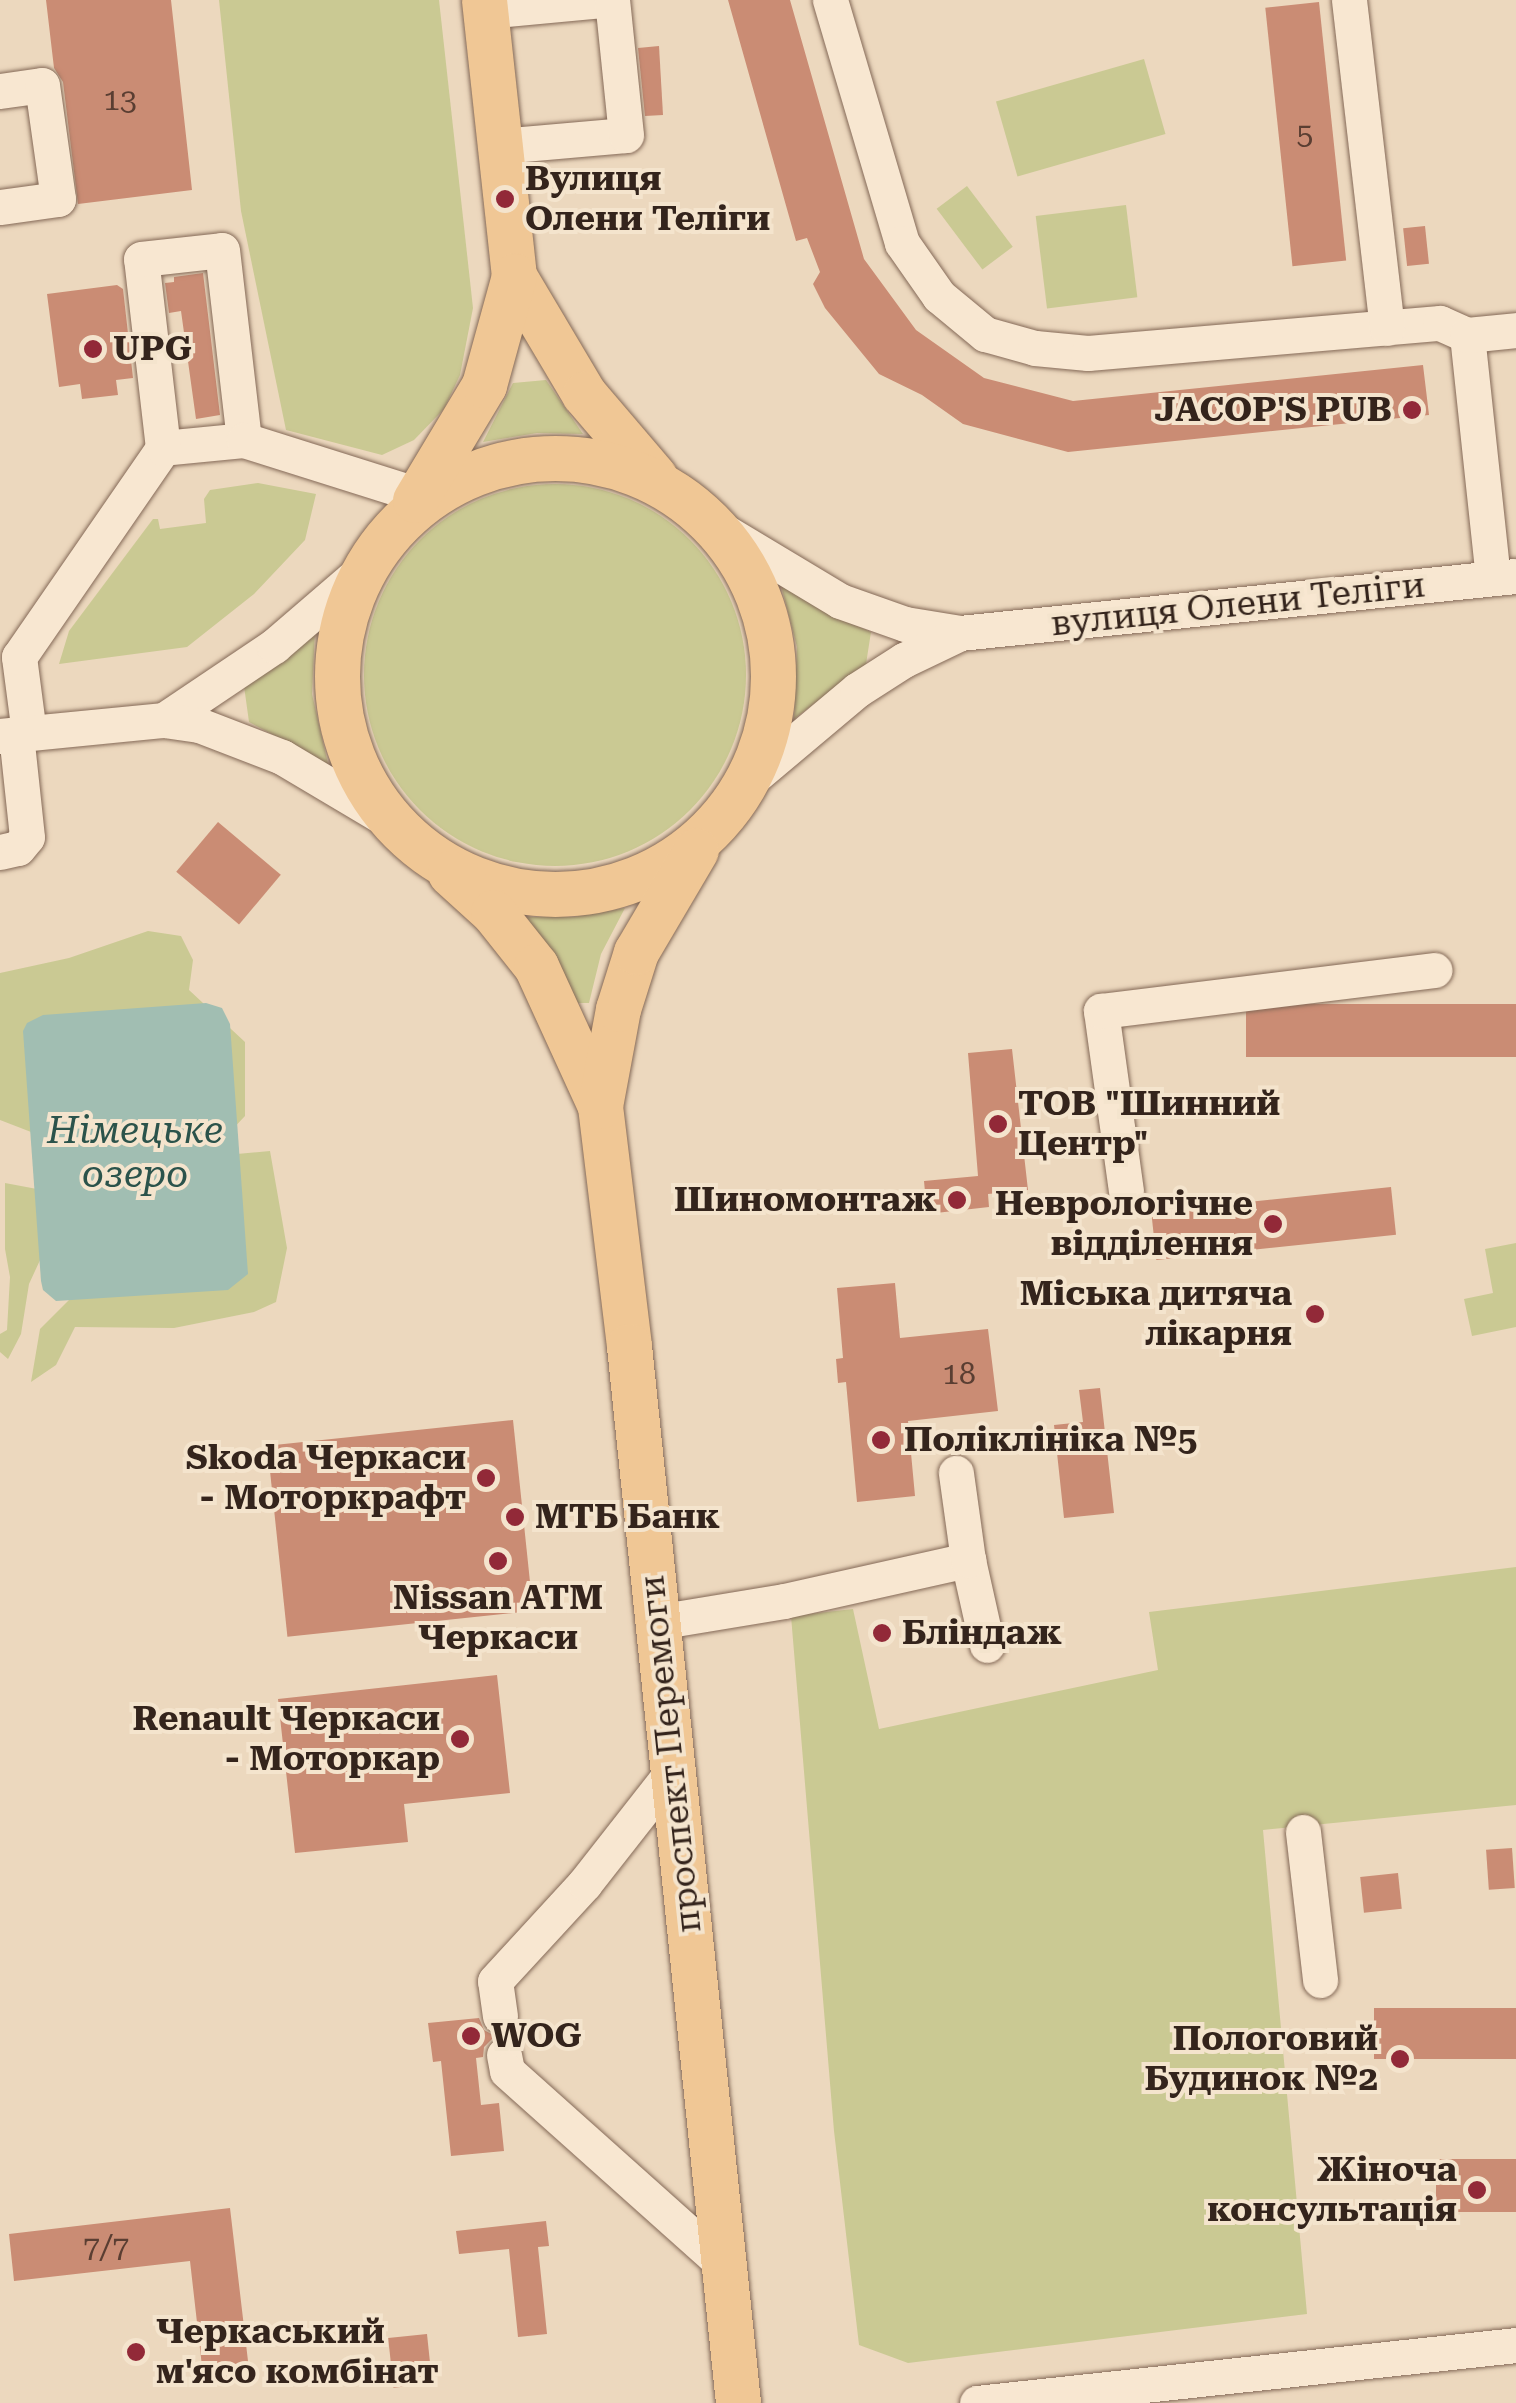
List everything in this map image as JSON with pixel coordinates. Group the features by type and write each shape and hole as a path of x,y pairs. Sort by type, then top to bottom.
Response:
{"main road":[{"path":"411,506 484,384 514,276 485,6"},
{"path":"450,873 508,892 598,890 657,868 707,832 745,784 770,710 770,633 749,574 712,524 663,486 584,394 514,276"},
{"path":"411,506 468,475 543,457 605,463 663,486"},
{"name":"проспект Перемоги","path":"411,506 366,567 343,624 338,655 339,702 350,748 362,776 398,826 493,912 536,966 600,1106"},
{"name":"проспект Перемоги","path":"707,832 636,952 618,1009 600,1106 658,1622 738,2403"}],"street":[{"path":"485,6 603,0"},
{"path":"500,146 626,134 612,0"},
{"path":"830,0 902,243 938,296 985,334 1036,348 1110,353 1449,323 1467,335 1516,330"},
{"path":"1350,0 1387,328"},
{"path":"0,91 42,85 58,199 0,207"},
{"path":"0,852 18,848 26,837 15,734 19,657 164,448 142,259 222,250 244,440"},
{"path":"1467,335 1504,577"},
{"path":"164,448 244,440 411,506"},
{"name":"вулиця Олени Теліги","path":"712,524 840,602 905,624 960,633 1504,577"},
{"path":"164,720 274,646 366,567"},
{"name":"вулиця Олени Теліги","path":"745,784 857,690 904,660 960,633"},
{"path":"15,734 164,720 245,740 398,826"},
{"path":"1126,1191 1100,1011 1434,970"},
{"path":"956,1473 968,1560 987,1645"},
{"path":"658,1622 784,1601 968,1560"},
{"path":"500,2016 496,1981 586,1883 672,1772"},
{"path":"1303,1832 1320,1980"},
{"path":"504,2055 507,2071 725,2266"},
{"path":"977,2403 1268,2389 1516,2345"}],"shaded area":[{"path":"219,0 439,0 473,308 460,375 444,409 414,440 382,455 286,430 241,211"},
{"path":"1144,59 1165,134 1017,176 996,101"},
{"path":"967,186 1013,247 982,270 937,209"},
{"path":"1126,205 1137,297 1047,308 1036,216"},
{"path":"546,380 583,434 537,433 483,442 513,383"},
{"path":"258,483 316,494 305,540 254,594 187,647 59,664 69,631 153,519 158,519 160,529 206,523 204,499 210,490"},
{"path":"555,484 592,488 628,498 661,516 690,540 714,569 732,602 742,638 746,675 742,712 732,748 714,781 690,810 661,834 628,852 592,862 555,866 518,862 482,852 449,834 420,810 396,781 378,748 368,712 364,675 368,638 378,602 396,569 420,540 449,516 482,498 518,488"},
{"path":"781,585 821,610 871,632 866,664 794,719 797,647"},
{"path":"315,630 312,694 328,764 249,722 244,686"},
{"path":"625,908 601,954 589,1003 578,1003 527,917 573,917"},
{"path":"148,931 181,936 193,960 189,990 245,1042 245,1116 227,1135 44,1137 0,1120 0,973 69,958"},
{"path":"270,1151 287,1248 276,1302 254,1312 174,1328 75,1327 56,1365 31,1382 40,1329 86,1283 226,1155"},
{"path":"5,1183 53,1192 47,1245 29,1284 21,1334 8,1359 0,1352 0,1334 7,1330 10,1277 5,1249"},
{"path":"1516,1243 1516,1327 1472,1336 1464,1299 1493,1293 1485,1249"},
{"path":"1516,1567 1516,1805 1263,1830 1307,2314 908,2363 859,2345 834,2131 791,1616 853,1609 879,1729 1158,1670 1149,1612"}],"water":[{"name":"Німецьке озеро","path":"206,1003 222,1008 230,1024 248,1274 228,1290 56,1301 43,1290 41,1281 23,1031 27,1023 43,1015"}],"building":[{"path":"46,0 171,0 192,190 78,204 63,82 54,68"},
{"path":"728,0 790,0 864,259 916,330 984,378 1073,401 1423,365 1429,415 1068,452 963,424 922,395 879,374 825,308 813,284 820,272 807,238 796,241"},
{"path":"1319,2 1346,261 1292,266 1265,8"},
{"path":"659,46 663,115 645,116 638,48"},
{"path":"1425,226 1429,264 1407,266 1403,228"},
{"path":"203,273 220,415 196,419 181,311 169,313 165,283 174,282 174,277"},
{"name":"UPG","path":"117,285 123,289 133,378 116,380 118,395 82,399 80,384 59,387 47,294"},
{"path":"218,822 281,875 239,925 176,872"},
{"path":"1246,1004 1516,1004 1516,1057 1246,1057"},
{"name":"ТОВ \"Шинний Центр\"","path":"1012,1049 1028,1190 988,1194 989,1207 927,1214 924,1181 978,1176 968,1053"},
{"name":"Неврологічне відділення","path":"1391,1187 1396,1235 1156,1260 1151,1212"},
{"name":"Поліклініка №5","path":"895,1283 900,1338 988,1329 998,1411 908,1421 915,1496 857,1502 846,1382 838,1383 836,1359 843,1358 837,1288"},
{"path":"1100,1388 1114,1513 1064,1518 1054,1425 1083,1422 1079,1390"},
{"path":"513,1420 533,1611 287,1637 267,1446"},
{"path":"497,1675 510,1793 404,1804 408,1842 295,1853 278,1699"},
{"path":"1512,1848 1515,1888 1489,1890 1486,1850"},
{"path":"1398,1873 1402,1909 1364,1913 1360,1877"},
{"path":"1374,2008 1516,2008 1516,2059 1374,2059"},
{"path":"479,2018 484,2030 495,2036 484,2047 483,2057 476,2058 481,2105 499,2103 504,2151 451,2156 441,2061 433,2062 428,2023"},
{"name":"Жіноча консультація","path":"1436,2159 1516,2159 1516,2212 1436,2212"},
{"path":"230,2208 250,2378 204,2384 190,2261 14,2281 9,2234"},
{"path":"546,2221 549,2246 538,2247 547,2334 518,2337 509,2249 459,2254 456,2231"},
{"path":"427,2334 432,2384 393,2388 388,2338"}],"place":[{"name":"Вулиця Олени Теліги","path":"505,199"},
{"name":"UPG","path":"93,349"},
{"name":"JACOP'S PUB","path":"1412,410"},
{"name":"ТОВ \"Шинний Центр\"","path":"998,1124"},
{"name":"Шиномонтаж","path":"957,1200"},
{"name":"Неврологічне відділення","path":"1273,1224"},
{"name":"Міська дитяча лікарня","path":"1315,1314"},
{"name":"Поліклініка №5","path":"881,1440"},
{"name":"Skoda Черкаси - Моторкрафт","path":"486,1478"},
{"name":"МТБ Банк","path":"515,1517"},
{"name":"Nissan АТМ Черкаси","path":"498,1561"},
{"name":"Бліндаж","path":"882,1633"},
{"name":"Renault Черкаси - Моторкар","path":"460,1739"},
{"name":"WOG","path":"471,2036"},
{"name":"Пологовий Будинок №2","path":"1400,2059"},
{"name":"Жіноча консультація","path":"1477,2190"},
{"name":"Черкаський м'ясо комбінат","path":"136,2352"}]}
